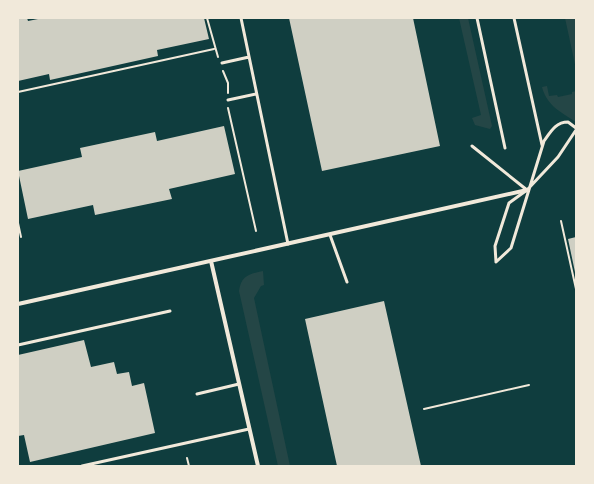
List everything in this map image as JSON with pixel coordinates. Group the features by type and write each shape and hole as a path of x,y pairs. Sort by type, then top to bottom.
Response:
{"street":[{"path":"18,304 527,190"},
{"path":"211,261 258,466"}],"lane":[{"path":"241,18 288,244"},
{"path":"476,18 505,148"},
{"path":"514,18 542,146"},
{"path":"221,63 248,57"},
{"path":"228,100 256,94"},
{"path":"576,129 561,154 527,190 509,203 494,246 496,262 511,248 523,211 527,190 542,146 552,128 561,122 568,122 576,129"},
{"path":"472,146 527,190"},
{"path":"330,234 347,282"},
{"path":"18,345 170,311"},
{"path":"197,394 239,384"},
{"path":"82,466 249,429"}],"path":[{"path":"207,18 214,49 221,63"},
{"path":"18,92 214,49"},
{"path":"223,70 228,83 228,108 256,232"},
{"path":"561,221 576,290"},
{"path":"18,223 21,237"},
{"path":"424,409 529,385"},
{"path":"187,458 189,466"}],"shaded area":[{"path":"459,18 468,18 492,126 490,129 475,125 472,118 481,115"},
{"path":"565,18 576,18 576,69"},
{"path":"547,86 549,96 557,95 558,97 572,94 572,92 576,91 576,122 560,112 551,104 544,94 542,87"},
{"path":"263,271 264,285 261,286 254,298 290,466 278,466 239,291 240,286 246,276"}],"building":[{"path":"18,18 27,18 28,21 43,18 204,18 209,39 157,50 158,56 50,80 49,74 18,81"},
{"path":"289,18 413,18 440,146 322,171"},
{"path":"224,126 235,174 169,189 172,199 95,215 93,205 28,219 18,171 82,157 80,148 155,132 157,141"},
{"path":"576,237 576,272 575,272 568,239"},
{"path":"384,301 421,466 337,466 305,319"},
{"path":"84,340 91,367 114,362 117,374 129,372 132,386 144,383 155,433 30,462 24,435 18,436 18,355"}]}
